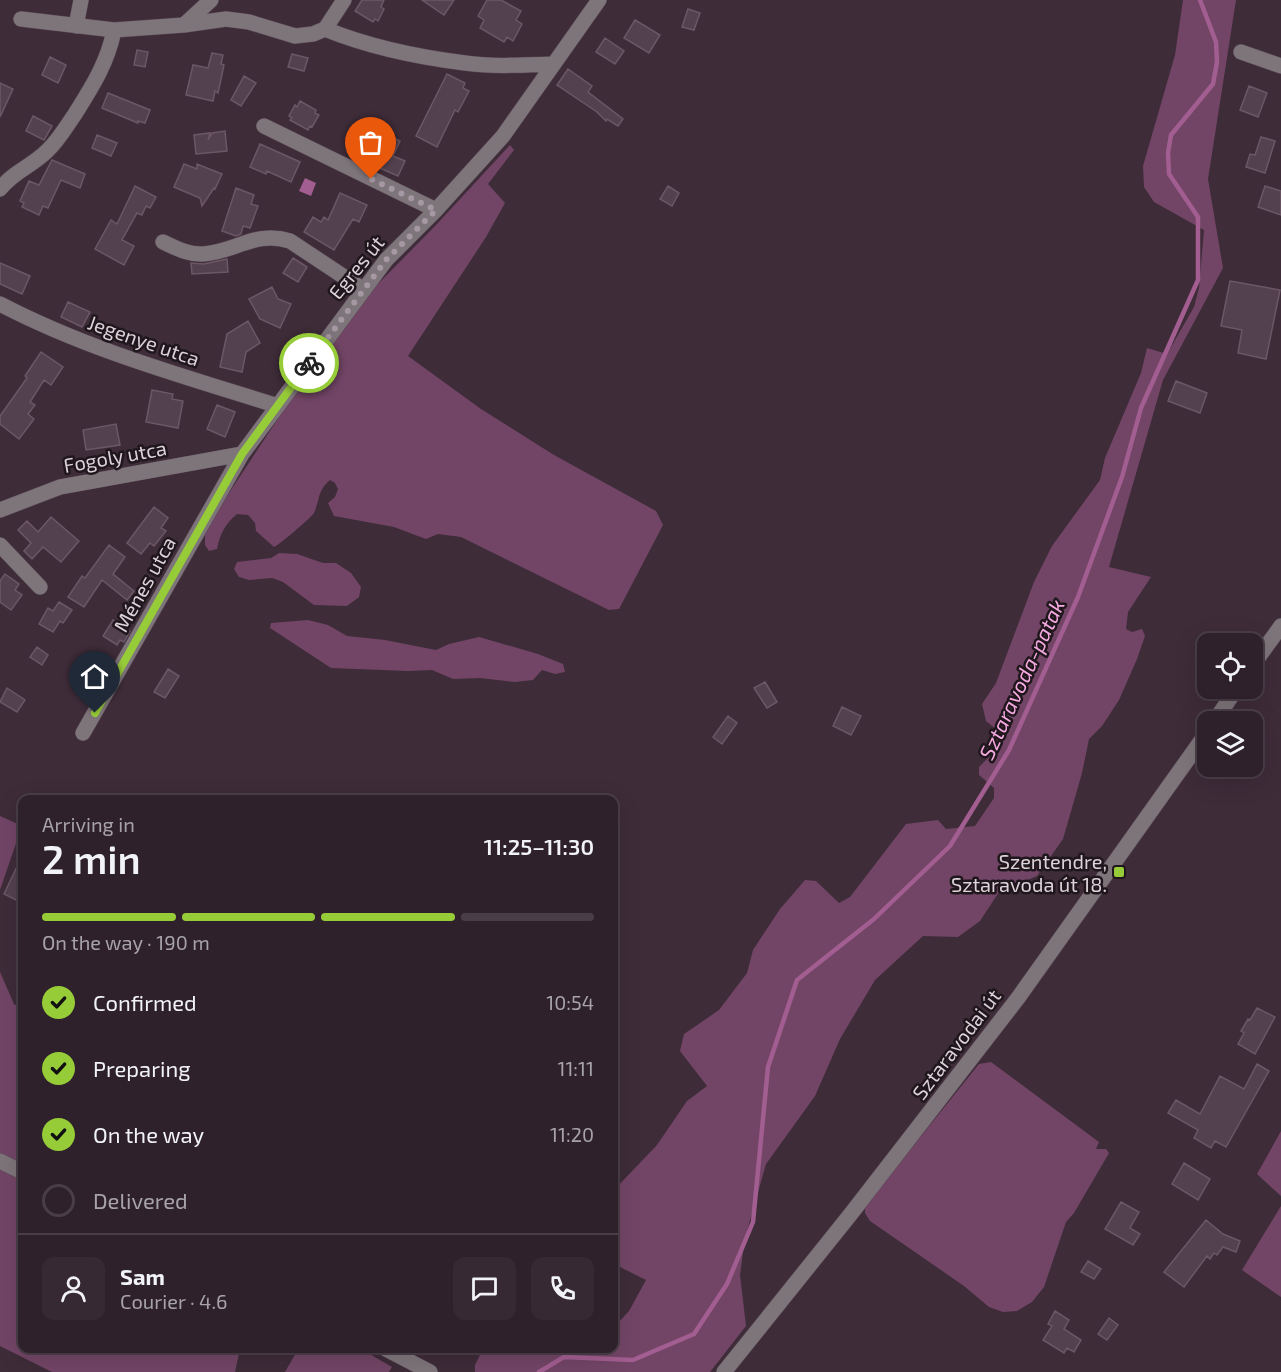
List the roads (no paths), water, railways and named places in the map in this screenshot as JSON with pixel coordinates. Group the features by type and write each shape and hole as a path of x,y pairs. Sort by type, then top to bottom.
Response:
{"street":[{"path":"76,26 81,0"},
{"path":"184,25 211,0"},
{"path":"21,19 114,30 184,25 226,19 249,22 295,36 313,34 325,28 344,0"},
{"name":"Egres út","path":"242,454 386,260 436,210 503,136 599,0"},
{"path":"325,28 376,46 466,63 554,64"},
{"path":"0,189 8,179 46,152 59,137 105,64 111,49 114,30"},
{"path":"1241,52 1281,66"},
{"path":"264,126 436,210"},
{"path":"163,242 189,253 203,254 260,238 281,238 290,241 363,290"},
{"name":"Jegenye utca","path":"0,304 40,325 108,352 278,406"},
{"name":"Fogoly utca","path":"0,510 60,487 242,454"},
{"name":"Ménes utca","path":"83,733 242,454"},
{"path":"0,546 40,587"},
{"path":"1263,651 1281,626"},
{"name":"Sztaravodai út","path":"724,1372 850,1215 1011,1007 1197,745"},
{"path":"0,1161 18,1170"},
{"path":"394,1353 430,1372"}],"waterway":[{"name":"Sztaravoda-patak","path":"539,1372 564,1357 633,1360 694,1334 727,1284 753,1222 768,1067 797,980 874,919 950,846 1009,750 1078,597 1122,477 1141,408 1198,280 1198,217 1169,174 1168,153 1171,135 1213,84 1217,62 1216,42 1200,0"}],"place":[{"name":"Szentendre, Sztaravoda út 18.","path":"1119,872"}]}
